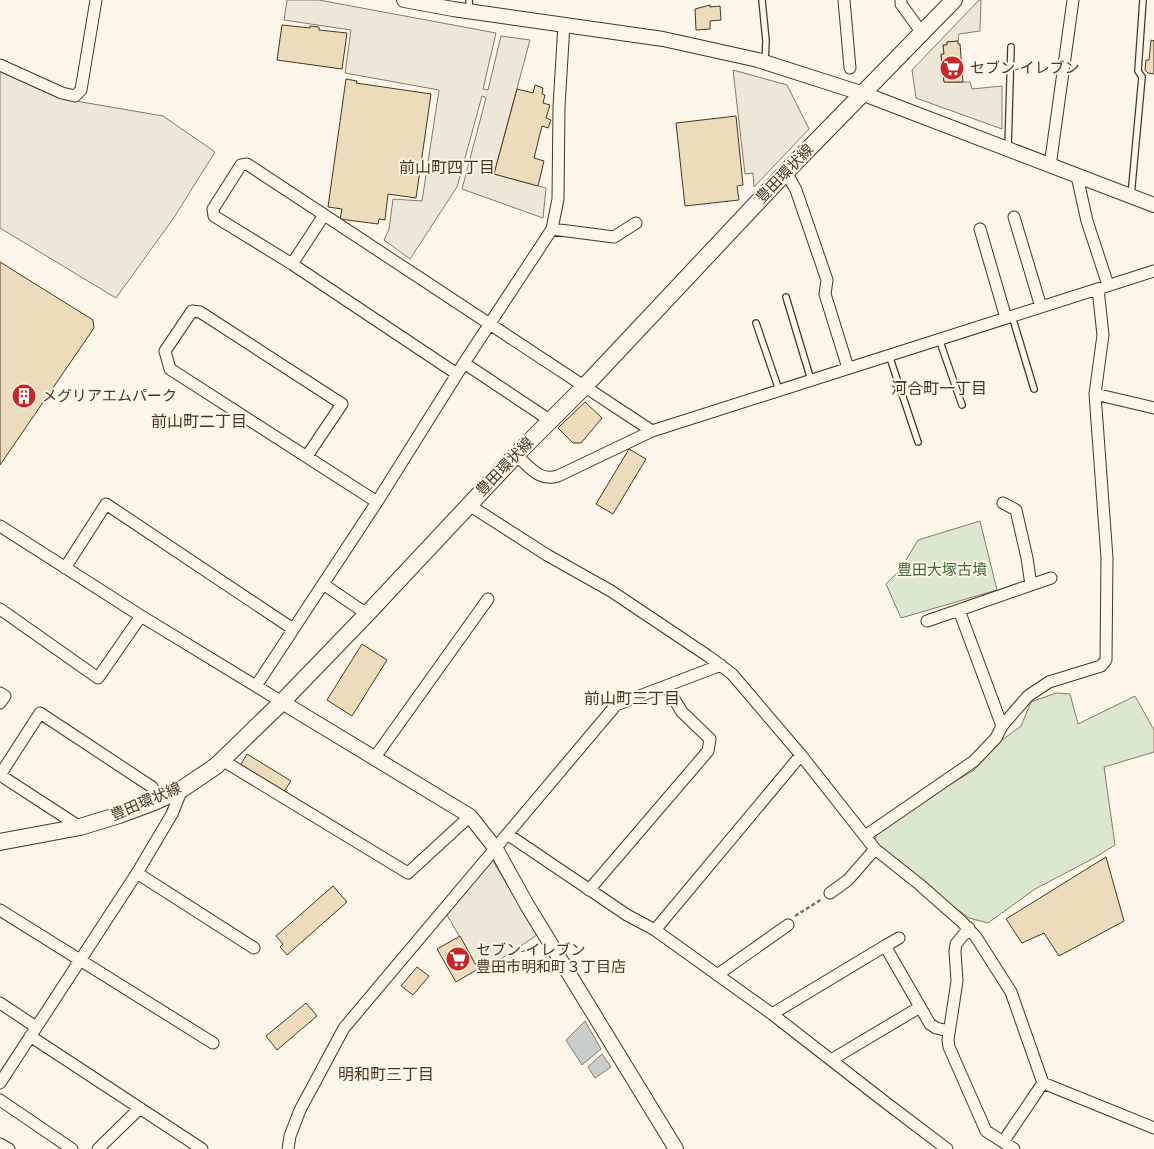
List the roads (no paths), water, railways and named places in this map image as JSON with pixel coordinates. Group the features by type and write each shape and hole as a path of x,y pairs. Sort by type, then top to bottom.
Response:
{"main road":[{"name":"豊田環状線","path":"0,842 80,827 120,815 160,800 182,789 216,766 282,702 367,614 786,172 954,0"}],"street":[{"path":"0,65 62,93 75,96 81,90 96,0"},
{"path":"404,0 470,6 564,24 663,39 765,63 864,94 1154,205"},
{"path":"844,0 850,68"},
{"path":"901,0 901,4 922,33"},
{"path":"1050,166 1073,0"},
{"path":"256,686 377,502 464,363 552,229 558,199 558,136 564,24"},
{"path":"457,374 292,264 214,216 213,209 241,165 247,164 652,431"},
{"path":"786,172 796,190 828,280 825,294 848,368"},
{"path":"865,836 974,761 996,738 1002,726 1028,696 1050,682 1101,666 1106,660 1108,558 1095,394 1103,335 1103,287 1077,176"},
{"path":"292,264 324,215"},
{"path":"1014,217 1041,307"},
{"path":"552,229 614,237 636,223"},
{"path":"980,229 1009,317"},
{"path":"516,455 539,476 548,479 652,431 1154,271"},
{"path":"307,456 342,404 200,312 192,311 165,351 170,369 377,502"},
{"path":"464,363 550,421"},
{"path":"1095,394 1154,408"},
{"path":"1003,503 1016,510 1031,585"},
{"path":"64,568 106,504 293,629"},
{"path":"469,505 547,555 610,591 732,674 801,755 875,849 919,884 976,937 1011,992 1043,1083 1154,1128"},
{"path":"0,526 64,568 470,816 496,849 526,905 676,1149"},
{"path":"927,621 1051,578"},
{"path":"323,584 367,614"},
{"path":"375,757 488,599"},
{"path":"0,610 98,678 142,616"},
{"path":"959,610 1002,726"},
{"path":"288,1149 290,1136 300,1110 344,1028 616,705 721,665"},
{"path":"589,890 708,751 710,740 682,712 666,686"},
{"path":"0,693 4,696 0,703"},
{"path":"80,827 0,775 40,713 152,787 160,800"},
{"path":"655,930 801,755"},
{"path":"222,760 408,873 470,816"},
{"path":"0,1082 137,873 172,814 182,789"},
{"path":"508,834 626,915 655,930 772,1014 947,1149"},
{"path":"830,893 848,880 875,849"},
{"path":"137,873 254,948"},
{"path":"0,910 213,1043"},
{"path":"716,974 788,925"},
{"path":"968,928 956,944 955,950 957,981 949,1031 949,1047 986,1131 1014,1149"},
{"path":"772,1014 898,938"},
{"path":"885,946 930,1024 936,1028 949,1031"},
{"path":"0,1003 33,1031 140,1108 202,1149"},
{"path":"831,1060 920,1007"},
{"path":"1003,1142 1043,1083"},
{"path":"0,1100 72,1149"},
{"path":"98,1149 140,1108"},
{"path":"0,1144 8,1149"}],"lane":[{"path":"762,0 766,41 765,63"},
{"path":"1131,196 1142,77 1138,71 1143,0"},
{"path":"1008,150 1011,47"},
{"path":"786,297 811,380"},
{"path":"1009,317 1034,388"},
{"path":"756,323 779,390"},
{"path":"939,339 962,405"},
{"path":"889,355 918,442"}],"place":[{"name":"セブン-イレブン","path":"952,68"},
{"name":"メグリアエムパーク","path":"24,396"},
{"name":"セブン-イレブン 豊田市明和町３丁目店","path":"458,959"}],"district":[{"name":"前山町四丁目","path":"447,168"},
{"name":"河合町一丁目","path":"939,389"},
{"name":"前山町二丁目","path":"199,422"},
{"name":"前山町三丁目","path":"632,699"},
{"name":"明和町三丁目","path":"386,1075"}],"park label":[{"name":"豊田大塚古墳","path":"942,570"}]}
